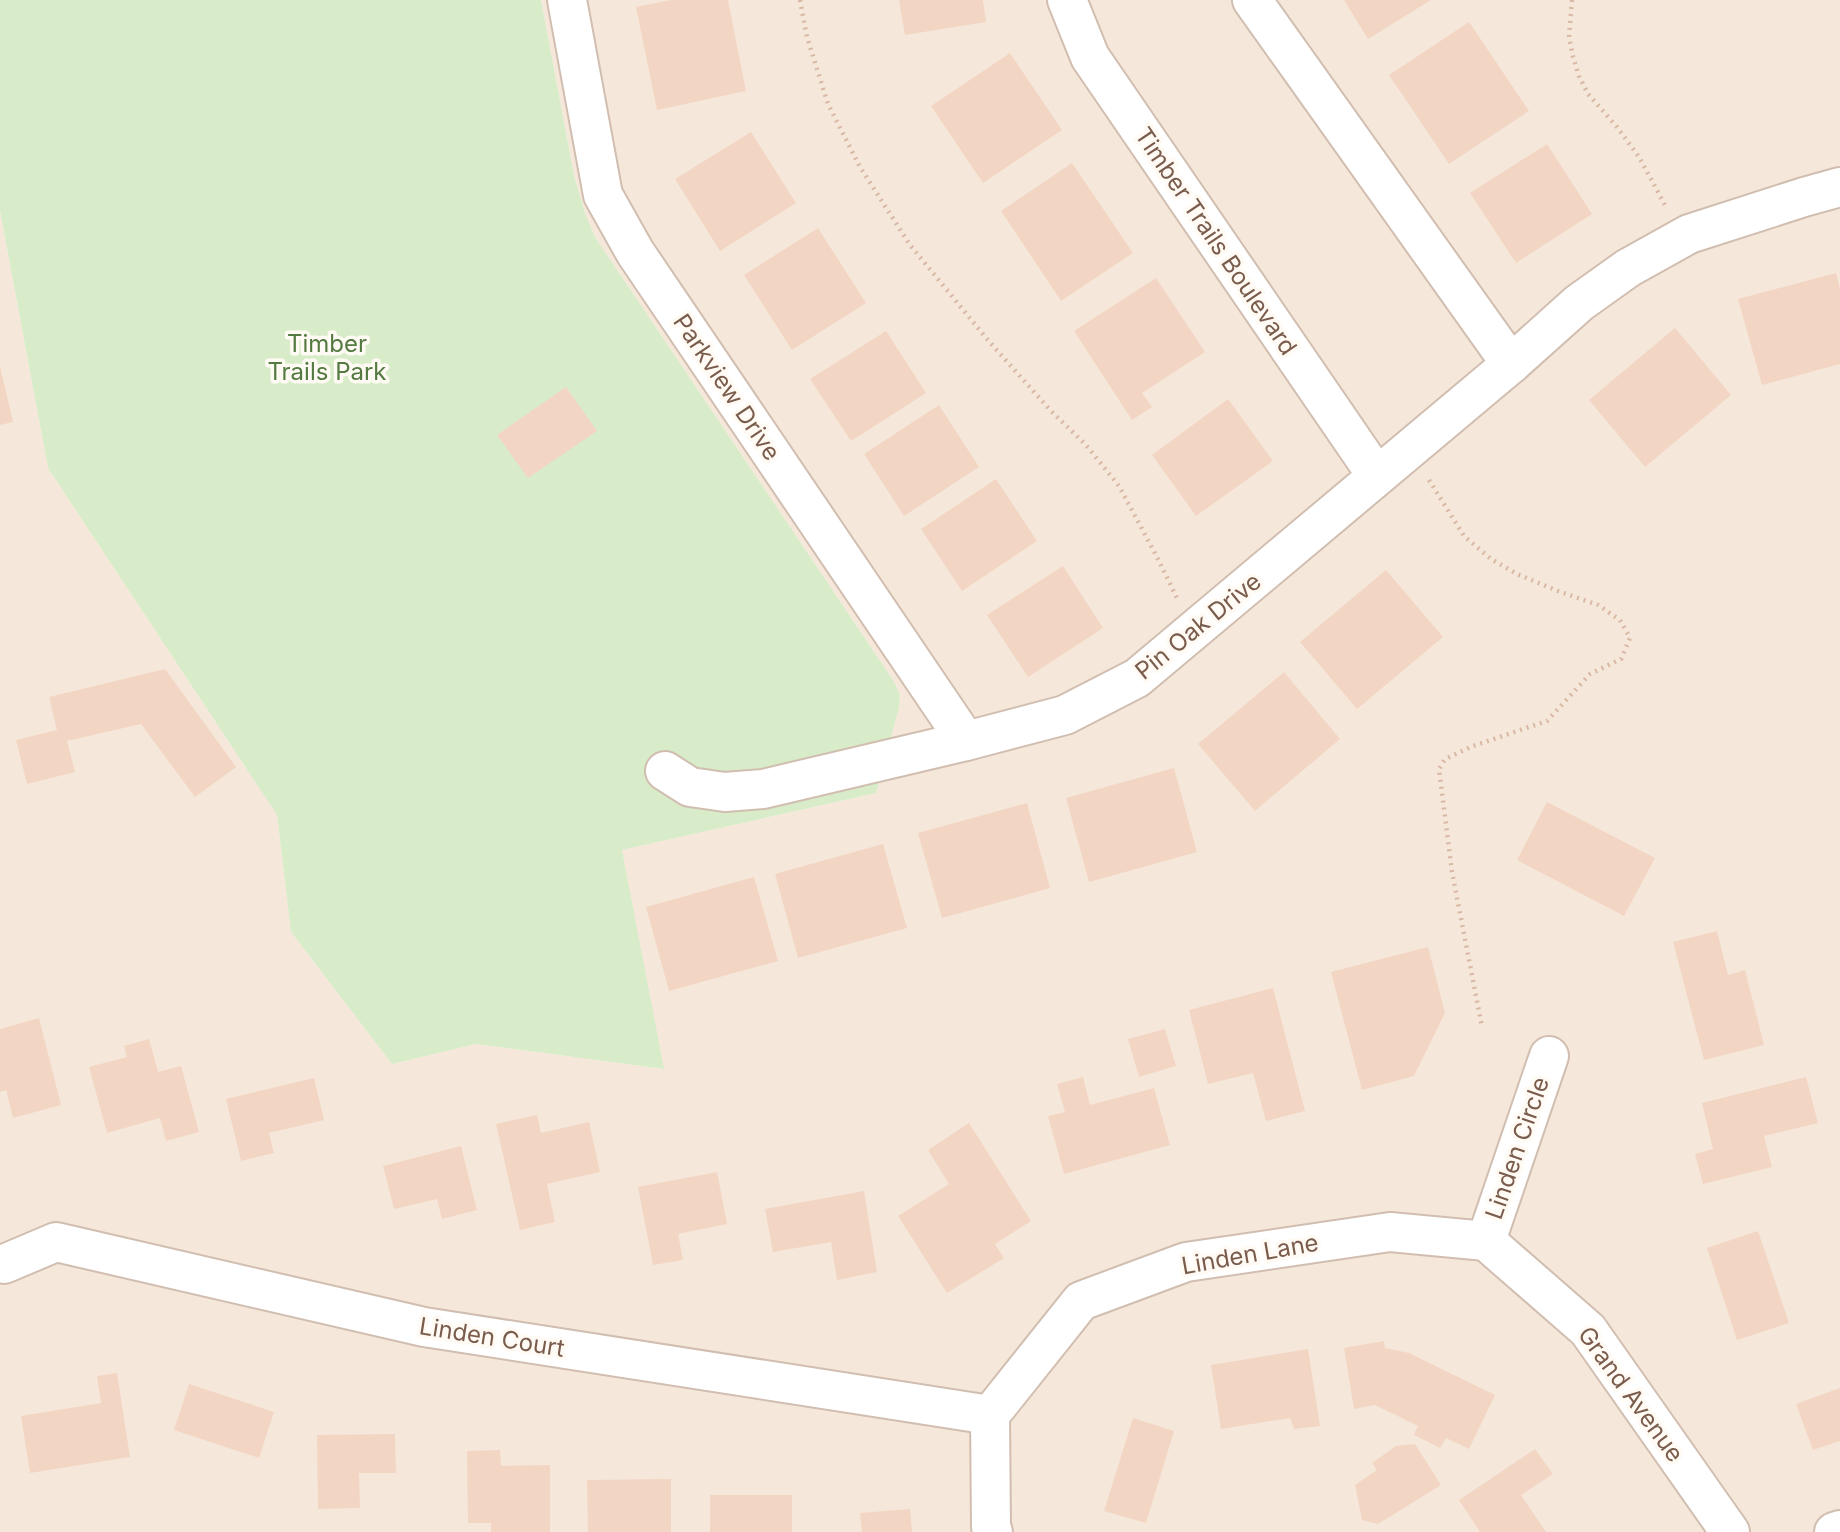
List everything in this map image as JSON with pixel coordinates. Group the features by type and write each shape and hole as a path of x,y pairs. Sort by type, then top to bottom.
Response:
{"street":[{"name":"Parkview Drive","path":"567,0 603,195 618,223 966,741"},
{"name":"Timber Trails Boulevard","path":"1067,0 1090,57 1377,476"},
{"path":"1252,0 1511,363"},
{"name":"Pin Oak Drive","path":"665,771 691,787 725,792 763,789 1065,715 1138,678 1580,303 1628,268 1689,234 1840,187"},
{"name":"Linden Circle","path":"1486,1241 1549,1056"},
{"name":"Linden Lane","path":"990,1415 1081,1301 1186,1262 1390,1232 1486,1241"},
{"name":"Grand Avenue","path":"1486,1241 1588,1329 1730,1532"},
{"name":"Linden Court","path":"4,1264 56,1242 424,1328 990,1415"},
{"path":"990,1415 993,1532"},
{"path":"1834,1532 1840,1530"}],"path":[{"path":"800,0 807,37 828,104 860,167 910,245 987,339 1050,410 1086,445 1119,486 1182,609"},
{"path":"1572,0 1569,37 1579,76 1588,94 1618,127 1639,157 1666,206"},
{"path":"1429,480 1464,536 1491,559 1517,575 1598,605 1620,620 1630,638 1621,659 1590,674 1548,721 1473,746 1445,759 1439,769 1452,872 1482,1027"}],"shaded area":[{"path":"541,0 1840,0 1840,1532 0,1532 0,211 48,468 277,815 291,932 392,1064 476,1044 663,1069 622,850 876,793 899,708 900,695 893,680 595,237 574,175"}],"green space":[{"name":"Timber Trails Park","path":"0,0 541,0 574,175 595,237 893,680 900,695 899,708 876,793 622,850 664,1069 476,1044 392,1064 291,932 277,815 48,468 0,211"}],"building":[{"path":"671,0 728,0 746,91 657,110 636,7"},
{"path":"899,0 983,0 986,22 905,35"},
{"path":"1344,0 1431,0 1368,39"},
{"path":"1469,22 1529,111 1449,164 1389,75"},
{"path":"1010,53 1062,130 983,183 931,106"},
{"path":"751,132 796,203 720,251 675,179"},
{"path":"1547,144 1592,214 1516,263 1470,193"},
{"path":"1072,163 1133,253 1061,301 1001,211"},
{"path":"818,228 866,303 792,350 744,275"},
{"path":"1836,273 1840,289 1840,364 1762,385 1738,299"},
{"path":"1156,278 1205,352 1142,393 1152,407 1132,420 1074,331"},
{"path":"1675,328 1731,395 1645,467 1589,400"},
{"path":"886,331 926,393 851,441 810,379"},
{"path":"0,366 13,422 0,425"},
{"path":"566,387 597,431 528,478 497,435"},
{"path":"1228,399 1273,461 1196,516 1152,455"},
{"path":"939,405 979,467 904,516 864,454"},
{"path":"996,479 1037,541 962,591 921,529"},
{"path":"1063,566 1103,628 1028,677 987,615"},
{"path":"1386,570 1443,637 1357,709 1300,642"},
{"path":"165,669 236,767 195,797 141,724 67,741 75,772 27,784 16,740 57,730 49,697"},
{"path":"1284,672 1340,739 1255,811 1198,744"},
{"path":"1174,768 1197,852 1089,882 1066,798"},
{"path":"1547,802 1655,858 1624,916 1517,860"},
{"path":"1027,803 1050,888 942,918 918,833"},
{"path":"883,844 907,928 798,958 775,874"},
{"path":"754,877 778,961 669,991 646,907"},
{"path":"1717,931 1728,975 1745,970 1764,1045 1704,1060 1673,942"},
{"path":"1428,947 1445,1013 1414,1076 1362,1090 1331,972"},
{"path":"1273,988 1305,1111 1266,1121 1253,1073 1208,1084 1189,1010"},
{"path":"39,1018 61,1105 13,1118 6,1090 0,1092 0,1029"},
{"path":"1165,1029 1176,1066 1139,1077 1128,1039"},
{"path":"149,1039 158,1072 181,1066 199,1132 166,1141 160,1118 107,1133 89,1067 127,1057 124,1046"},
{"path":"1083,1077 1090,1105 1154,1088 1170,1145 1064,1174 1048,1116 1065,1112 1057,1084"},
{"path":"1806,1077 1818,1123 1764,1136 1772,1167 1703,1184 1695,1154 1713,1149 1702,1103"},
{"path":"314,1078 324,1120 269,1133 274,1153 241,1161 226,1099"},
{"path":"537,1115 541,1133 589,1122 600,1172 547,1184 555,1222 520,1230 496,1124"},
{"path":"969,1123 1031,1221 995,1244 1004,1258 947,1293 898,1216 949,1184 928,1150"},
{"path":"461,1146 477,1210 442,1219 437,1199 394,1209 383,1166"},
{"path":"717,1172 727,1224 678,1234 683,1260 653,1265 638,1187"},
{"path":"864,1191 877,1272 837,1280 831,1242 773,1252 765,1209"},
{"path":"1758,1231 1789,1323 1737,1340 1707,1248"},
{"path":"1384,1341 1385,1348 1409,1353 1495,1395 1469,1449 1446,1438 1440,1448 1414,1435 1418,1426 1375,1405 1354,1409 1344,1348"},
{"path":"1308,1349 1320,1426 1294,1429 1290,1418 1221,1429 1211,1365"},
{"path":"117,1373 130,1457 30,1473 21,1416 101,1403 97,1376"},
{"path":"189,1384 274,1412 259,1458 174,1430"},
{"path":"1840,1388 1840,1441 1813,1450 1796,1404"},
{"path":"1133,1418 1174,1431 1146,1523 1104,1511"},
{"path":"395,1434 396,1473 359,1473 360,1508 318,1509 317,1435"},
{"path":"1415,1444 1441,1485 1378,1524 1362,1520 1355,1485 1377,1470 1372,1463 1396,1446"},
{"path":"1535,1449 1553,1474 1521,1495 1546,1532 1480,1532 1459,1500"},
{"path":"500,1450 501,1466 550,1465 550,1532 491,1532 491,1523 468,1523 467,1451"},
{"path":"671,1479 671,1532 588,1532 587,1480"},
{"path":"710,1495 792,1495 792,1532 710,1532"},
{"path":"910,1509 912,1532 862,1532 860,1513"}]}
